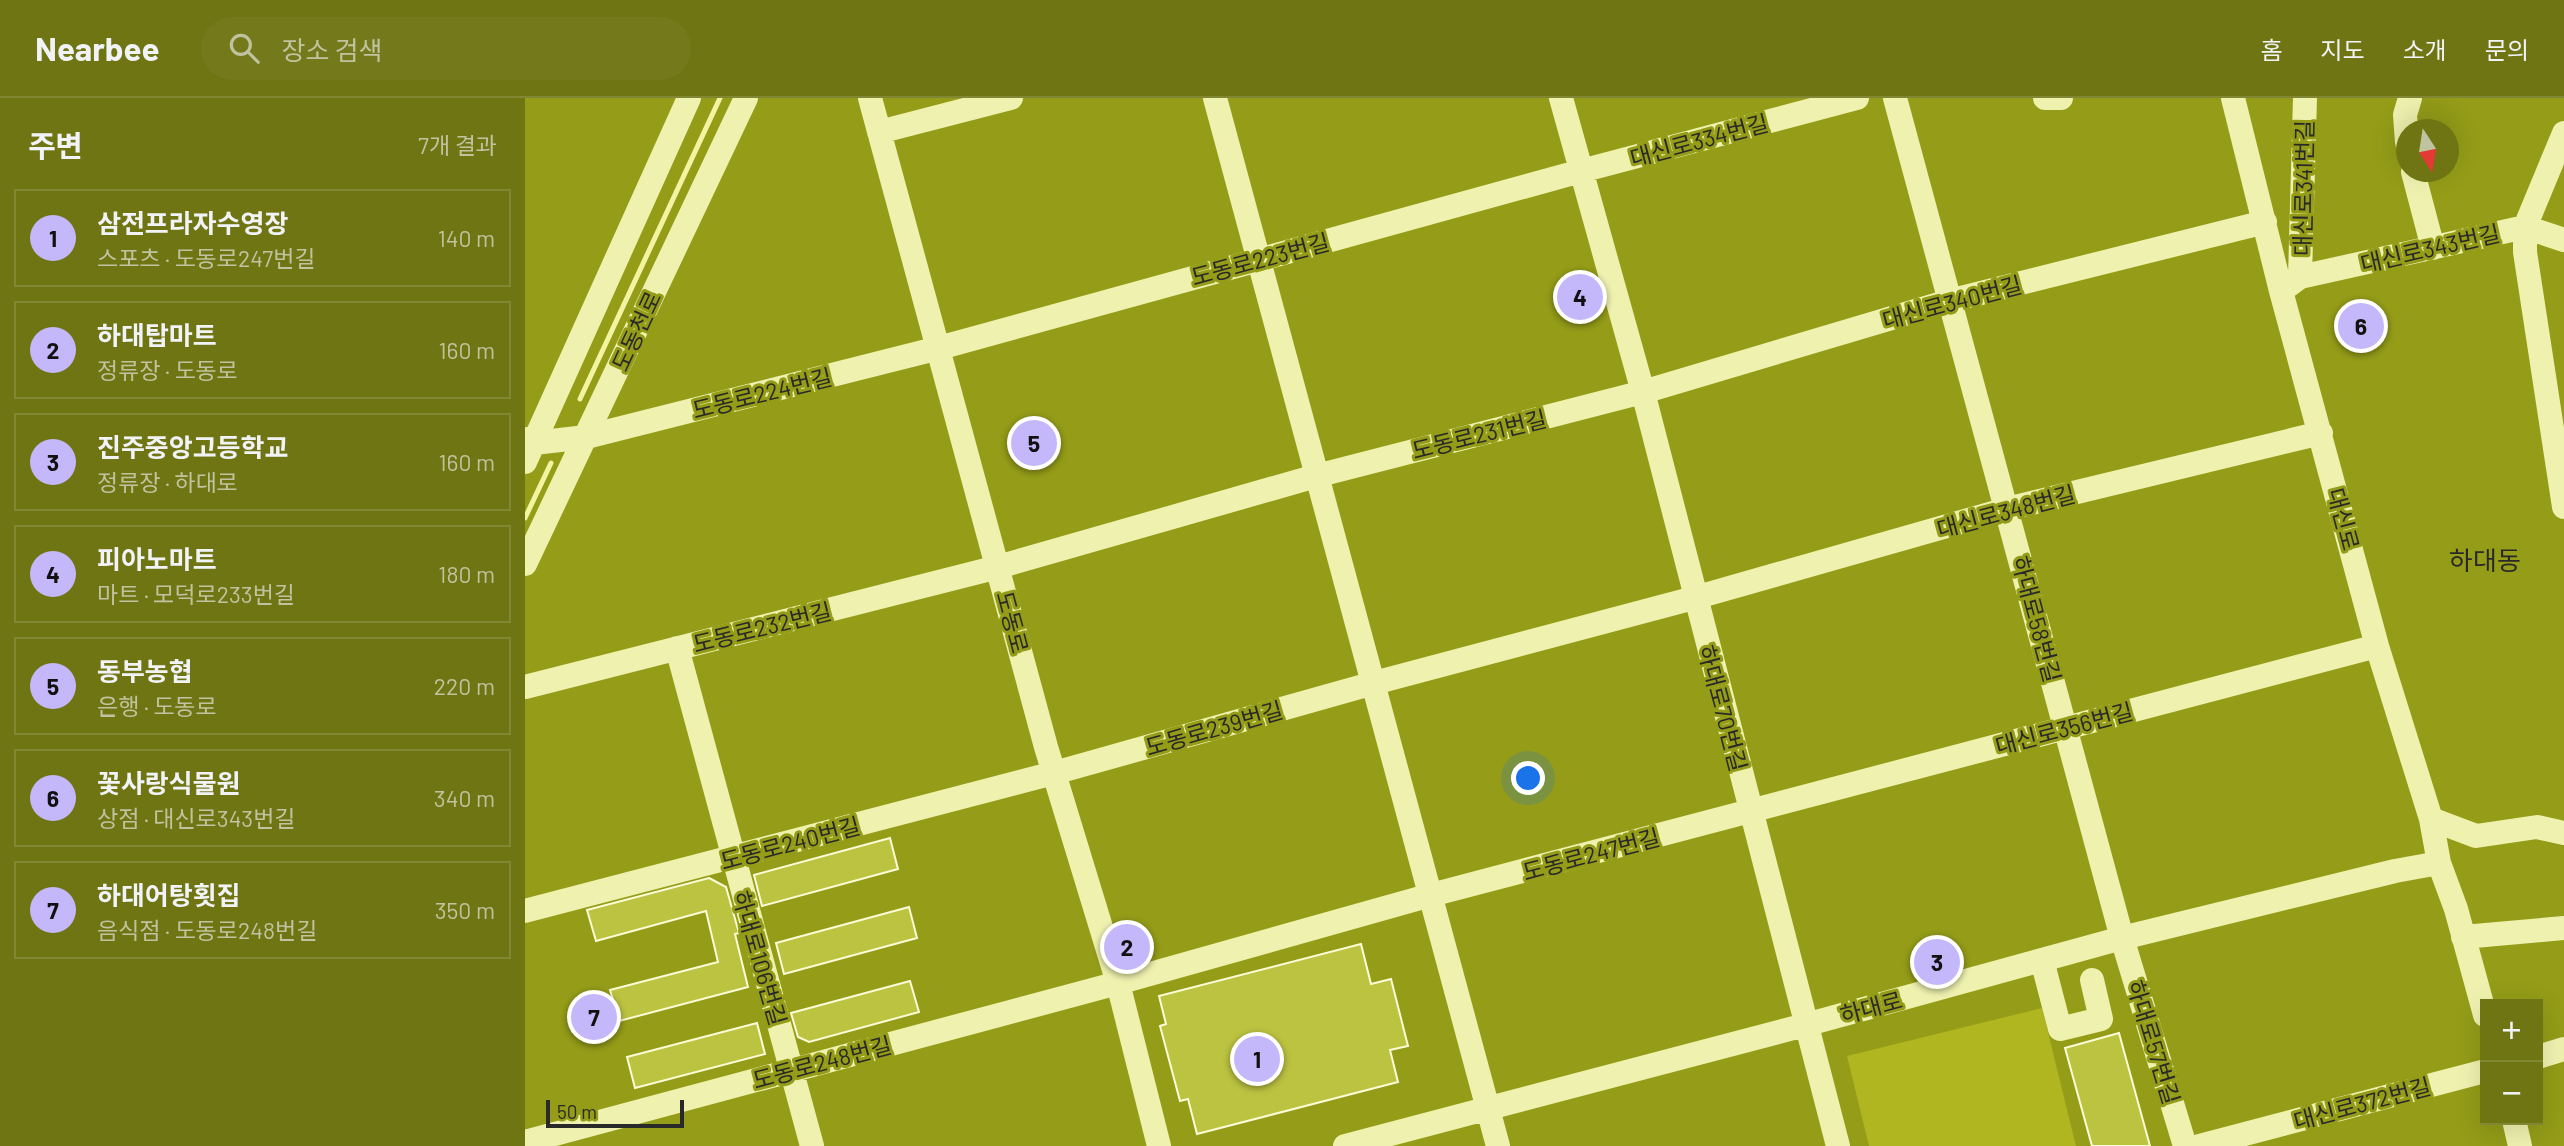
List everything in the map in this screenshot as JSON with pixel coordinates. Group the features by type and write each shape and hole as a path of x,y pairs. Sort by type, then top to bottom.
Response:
{"street":[{"name":"도동천로","path":"528,448 689,98"},
{"name":"도동천로","path":"525,564 746,98"},
{"name":"도동로","path":"870,98 1054,773 1118,983 1159,1146"},
{"path":"879,132 1011,98"},
{"path":"1215,98 1498,1146"},
{"name":"하대로70번길","path":"1561,98 1643,392 1694,598 1838,1146"},
{"name":"대신로334번길","path":"1581,171 1772,109 1857,98"},
{"name":"하대로58번길","path":"1895,98 2122,938"},
{"path":"2045,98 2061,98"},
{"name":"대신로","path":"2233,98 2265,222 2291,284 2321,433 2377,646 2431,819 2439,863 2480,999"},
{"name":"대신로341번길","path":"2291,284 2305,98"},
{"path":"2405,119 2410,98"},
{"name":"대신로343번길","path":"2291,284 2525,227 2564,133"},
{"name":"도동로223번길","path":"939,348 1581,171"},
{"path":"2416,182 2434,248"},
{"name":"대신로340번길","path":"1643,392 1949,301 2265,222"},
{"path":"2564,240 2525,227 2525,252 2564,507"},
{"name":"도동로224번길","path":"528,448 586,437 939,348"},
{"name":"도동로231번길","path":"998,567 1315,476 1643,392"},
{"name":"대신로348번길","path":"1694,598 2007,509 2321,433"},
{"name":"도동로232번길","path":"525,687 998,567"},
{"name":"도동로239번길","path":"1054,773 1374,683 1694,598"},
{"name":"대신로356번길","path":"1750,812 2377,646"},
{"name":"하대로106번길","path":"677,648 812,1146"},
{"name":"도동로240번길","path":"525,911 1054,773"},
{"name":"도동로247번길","path":"1118,983 1431,895 1750,812"},
{"path":"2431,819 2476,836 2537,827 2564,832"},
{"name":"하대로","path":"1345,1146 2122,938 2395,871 2439,863"},
{"path":"2463,937 2564,928"},
{"name":"하대로57번길","path":"2122,938 2185,1146"},
{"path":"2042,960 2060,1029 2101,1019 2092,979"},
{"name":"도동로248번길","path":"525,1142 1118,983"},
{"path":"2543,1055 2564,1049"},
{"name":"대신로372번길","path":"2199,1146 2480,1073"},
{"path":"2515,1125 2520,1146"}],"shaded area":[{"path":"2042,1008 2076,1146 1869,1146 1847,1056"}],"building":[{"path":"890,838 898,869 762,906 754,875"},
{"path":"709,878 726,887 739,933 735,934 748,987 619,1021 610,990 718,962 706,911 596,941 587,910"},
{"path":"909,907 917,938 784,974 776,943"},
{"path":"1361,944 1371,984 1391,979 1408,1046 1390,1050 1398,1082 1197,1134 1188,1099 1180,1101 1160,1026 1166,1024 1159,996"},
{"path":"910,981 919,1012 809,1042 798,1037 791,1013"},
{"path":"757,1023 765,1054 635,1088 627,1057"},
{"path":"2119,1033 2150,1146 2092,1146 2065,1048"}],"waterway":[{"path":"580,399 720,98"},
{"path":"525,518 551,463"}],"place":[{"name":"피아노마트","path":"1580,297"},
{"name":"꽃사랑식물원","path":"2361,326"},
{"name":"동부농협","path":"1034,443"},
{"name":"하대탑마트","path":"1127,947"},
{"name":"진주중앙고등학교","path":"1937,962"},
{"name":"하대어탕횟집","path":"594,1017"},
{"name":"삼전프라자수영장","path":"1257,1059"}],"district":[{"name":"하대동","path":"2485,559"}]}
